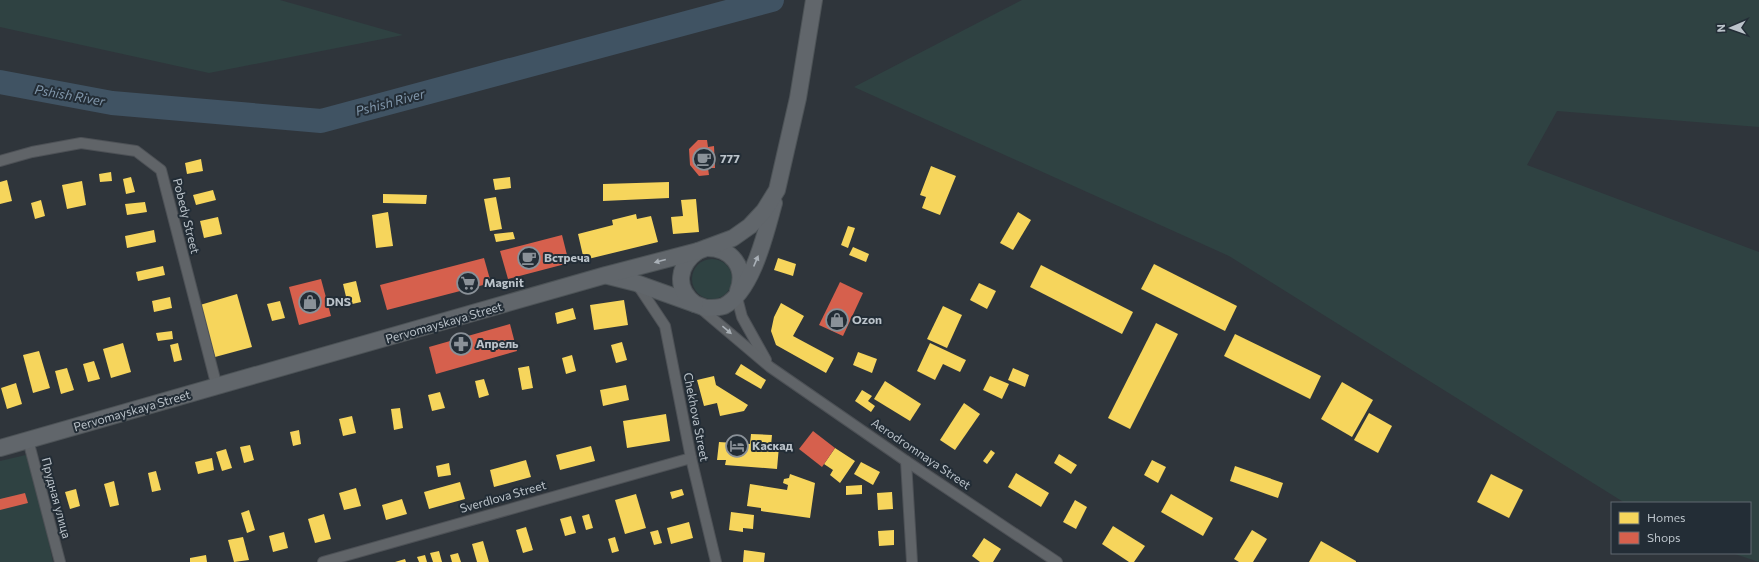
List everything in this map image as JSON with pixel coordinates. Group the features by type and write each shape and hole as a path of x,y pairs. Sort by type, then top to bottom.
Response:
{"main road":[{"name":"Pervomayskaya Street","path":"0,448 702,250 733,238 750,226 764,211 777,190 798,98 814,0"},
{"path":"606,276 636,283 697,305 710,308 723,306 730,301 748,279 757,260 777,190"},
{"path":"697,305 690,300 684,292 681,283 681,273 684,264 690,256 702,250 716,248 725,252 736,262 741,276 740,285 736,294"}],"street":[{"name":"Pobedy Street","path":"0,161 32,152 81,143 136,151 161,170 217,387"},
{"name":"Chekhova Street","path":"636,283 665,326 691,458 716,562"},
{"name":"Aerodromnaya Street","path":"736,294 742,317 770,367"},
{"name":"Aerodromnaya Street","path":"697,305 770,367 906,461 1057,562"},
{"name":"Прудная улица","path":"28,440 60,562"},
{"name":"Sverdlova Street","path":"322,562 691,458"},
{"path":"906,461 912,562"}],"shaded area":[{"path":"0,0 280,0 403,35 209,73 0,27"},
{"path":"1022,0 1759,0 1759,127 1557,111 1527,165 1759,252 1759,562 1735,554 1751,554 1751,502 1623,502 1229,256 854,87"},
{"path":"708,259 716,259 723,262 729,268 732,279 729,290 723,296 716,299 708,299 701,296 695,290 692,283 692,275 695,268 701,262"},
{"path":"30,454 53,562 0,562 0,461"}],"building: Homes":[{"path":"201,159 203,171 187,174 185,163"},
{"path":"931,166 956,176 940,215 922,208 926,197 920,195"},
{"path":"111,172 112,181 100,182 99,174"},
{"path":"131,177 135,192 126,194 123,179"},
{"path":"510,177 511,188 495,190 493,179"},
{"path":"7,180 12,201 0,204 0,182"},
{"path":"82,181 86,205 67,209 62,185"},
{"path":"669,182 669,198 603,201 603,184"},
{"path":"213,190 216,200 196,205 193,195"},
{"path":"383,194 427,195 426,204 383,203"},
{"path":"496,197 502,229 490,231 484,199"},
{"path":"696,199 699,232 673,234 671,217 683,216 681,200"},
{"path":"41,200 45,216 35,219 31,203"},
{"path":"145,202 147,212 127,215 125,204"},
{"path":"388,212 393,246 376,248 372,215"},
{"path":"1018,212 1031,220 1013,250 1000,243"},
{"path":"636,214 637,219 651,216 658,242 584,260 578,234 613,225 612,220"},
{"path":"218,217 222,234 204,238 200,221"},
{"path":"848,226 855,228 848,248 841,245"},
{"path":"154,230 156,242 127,248 125,236"},
{"path":"513,232 515,239 496,242 494,234"},
{"path":"853,247 869,254 866,262 849,255"},
{"path":"778,258 796,264 793,276 774,270"},
{"path":"1154,264 1237,306 1225,331 1141,289"},
{"path":"1041,265 1133,312 1122,334 1030,287"},
{"path":"163,266 165,275 138,281 136,272"},
{"path":"356,281 361,302 348,305 343,284"},
{"path":"979,283 996,291 987,309 970,300"},
{"path":"237,294 252,347 215,357 200,305"},
{"path":"170,297 172,308 154,312 152,301"},
{"path":"624,300 628,325 594,330 590,305"},
{"path":"280,301 285,318 272,321 267,304"},
{"path":"781,303 804,316 793,336 834,358 826,373 776,345 771,331 774,317"},
{"path":"943,306 962,315 947,348 927,339"},
{"path":"573,308 576,319 557,324 555,313"},
{"path":"1156,323 1178,334 1130,429 1108,418"},
{"path":"172,331 173,339 158,341 156,333"},
{"path":"1235,334 1321,376 1310,399 1224,356"},
{"path":"622,342 627,360 616,363 611,345"},
{"path":"123,343 131,372 111,378 103,349"},
{"path":"178,343 182,360 174,362 170,345"},
{"path":"930,343 966,360 960,372 943,364 935,380 917,371"},
{"path":"39,351 50,388 33,393 23,355"},
{"path":"858,352 877,359 872,373 853,365"},
{"path":"572,355 576,371 566,374 562,358"},
{"path":"94,361 100,379 88,382 83,364"},
{"path":"741,364 766,380 761,389 735,374"},
{"path":"529,366 533,388 522,390 518,368"},
{"path":"67,368 74,390 61,394 55,371"},
{"path":"1013,368 1029,375 1025,387 1008,380"},
{"path":"714,376 716,385 748,405 744,411 720,416 717,403 704,406 697,380"},
{"path":"990,376 1009,384 1002,399 983,390"},
{"path":"484,379 489,395 479,398 475,381"},
{"path":"885,381 921,404 910,421 874,399"},
{"path":"1342,382 1373,400 1352,437 1321,419"},
{"path":"16,383 22,404 7,409 1,388"},
{"path":"626,385 629,400 603,406 600,390"},
{"path":"862,390 872,396 868,401 875,406 871,412 855,401"},
{"path":"440,392 445,408 432,411 428,395"},
{"path":"964,403 980,414 955,450 940,440"},
{"path":"400,408 403,428 394,430 391,409"},
{"path":"1369,413 1392,426 1378,453 1354,440"},
{"path":"666,414 670,441 627,448 623,421"},
{"path":"352,416 356,433 343,436 339,419"},
{"path":"299,430 301,444 293,446 290,432"},
{"path":"751,434 772,435 771,446 779,446 777,469 725,465 726,460 717,460 719,442 750,444"},
{"path":"250,445 254,460 244,463 240,447"},
{"path":"591,446 595,461 560,470 556,455"},
{"path":"835,448 855,461 840,483 830,475 833,470 824,464"},
{"path":"226,449 232,468 222,471 216,452"},
{"path":"991,450 995,453 987,464 983,461"},
{"path":"1059,454 1077,465 1071,474 1054,463"},
{"path":"212,458 214,470 198,474 195,462"},
{"path":"526,460 531,477 494,487 490,470"},
{"path":"1152,460 1166,467 1158,483 1144,475"},
{"path":"861,462 880,472 873,485 854,474"},
{"path":"449,463 451,475 438,477 436,466"},
{"path":"1235,466 1283,483 1278,498 1230,481"},
{"path":"156,471 161,490 152,492 148,473"},
{"path":"1016,473 1049,493 1041,507 1008,487"},
{"path":"790,474 815,483 810,518 761,511 761,508 747,506 750,484 787,490 788,485 783,483 784,479 789,478"},
{"path":"1491,474 1523,490 1509,518 1477,502"},
{"path":"114,481 119,505 110,507 104,484"},
{"path":"460,482 465,499 429,509 424,492"},
{"path":"862,485 862,494 846,495 846,486"},
{"path":"356,488 361,506 344,510 339,493"},
{"path":"76,489 80,506 70,509 65,492"},
{"path":"682,489 684,495 672,499 670,492"},
{"path":"892,492 893,509 878,510 877,493"},
{"path":"636,494 646,528 625,534 615,500"},
{"path":"1171,494 1213,518 1203,536 1161,512"},
{"path":"402,499 407,514 386,520 382,505"},
{"path":"1075,500 1087,507 1076,529 1063,522"},
{"path":"249,510 255,530 247,533 241,513"},
{"path":"731,512 754,515 753,529 743,528 743,532 729,530"},
{"path":"324,514 331,539 315,543 308,519"},
{"path":"589,514 593,528 586,530 582,516"},
{"path":"571,516 576,533 565,536 560,519"},
{"path":"689,522 693,538 671,544 667,528"},
{"path":"1113,526 1145,546 1134,562 1129,562 1102,544"},
{"path":"526,527 533,550 523,553 516,530"},
{"path":"658,530 662,543 654,545 650,532"},
{"path":"894,530 894,545 879,546 878,531"},
{"path":"1252,530 1267,539 1253,562 1239,562 1234,559"},
{"path":"284,532 288,548 273,552 269,536"},
{"path":"243,537 249,560 234,562 228,540"},
{"path":"615,537 619,551 612,553 608,539"},
{"path":"984,538 1001,549 993,562 980,562 972,556"},
{"path":"483,541 489,562 477,562 472,544"},
{"path":"1321,541 1356,561 1356,562 1309,562"},
{"path":"744,550 765,553 764,562 743,562"},
{"path":"439,551 442,562 433,562 430,553"},
{"path":"458,553 461,562 452,562 450,555"},
{"path":"206,555 207,562 190,562 190,558"},
{"path":"425,555 427,562 419,562 417,557"},
{"path":"405,559 406,562 395,562"}],"building: Shops":[{"path":"698,140 707,140 708,147 714,146 715,168 708,168 709,175 699,176 690,165 689,149"},
{"path":"562,235 569,263 508,279 500,251"},
{"path":"484,258 491,283 387,310 380,285"},
{"name":"DNS","path":"321,279 331,316 299,325 289,287"},
{"path":"840,282 863,293 843,336 819,325"},
{"path":"510,324 517,351 436,374 429,347"},
{"path":"813,431 835,448 822,467 799,449"},
{"path":"25,493 28,503 0,510 0,499"}],"waterway":[{"name":"Pshish River","path":"0,82 112,103 321,121 772,0"}],"place":[{"name":"777","path":"704,159"},
{"name":"Встреча","path":"529,258"},
{"name":"Magnit","path":"468,283"},
{"name":"DNS","path":"310,302"},
{"name":"Ozon","path":"837,320"},
{"name":"Апрель","path":"461,344"},
{"name":"Каскад","path":"737,446"}]}
